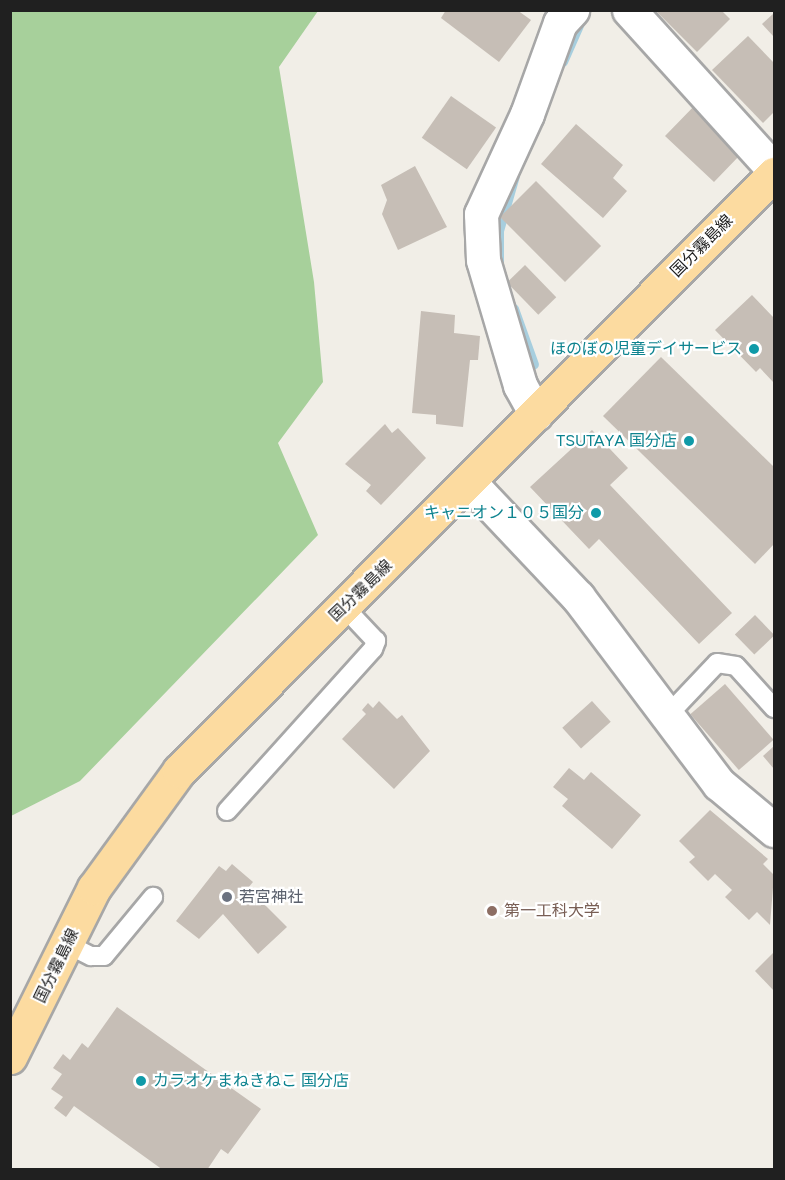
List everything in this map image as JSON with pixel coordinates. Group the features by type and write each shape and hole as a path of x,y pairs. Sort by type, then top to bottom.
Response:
{"main road":[{"name":"国分霧島線","path":"10,1056 94,888 179,771 471,484 536,414 774,172"}],"street":[{"path":"536,414 520,385 485,270 481,214 527,114 560,23 572,10"},
{"path":"630,10 774,172"},
{"path":"471,484 578,597 666,717 719,784 774,830"}],"lane":[{"path":"227,811 373,649 376,641 344,608"},
{"path":"666,717 717,663 736,666 774,708"},
{"path":"67,944 91,956 104,956 153,897"}],"green space":[{"path":"11,10 318,11 279,67 314,282 323,382 278,443 318,535 80,781 11,816"}],"building":[{"path":"446,10 517,10 531,20 499,62 441,18"},
{"path":"655,10 721,10 730,19 697,52"},
{"path":"774,13 774,37 762,24"},
{"path":"748,36 774,63 774,112 763,123 712,70"},
{"path":"451,96 496,128 467,169 422,138"},
{"path":"699,101 716,116 709,124 741,154 714,182 665,136"},
{"path":"576,124 623,165 613,178 627,191 603,218 541,164"},
{"path":"415,166 447,227 398,250 382,214 387,200 381,185"},
{"path":"536,181 601,246 565,282 500,217"},
{"path":"525,265 556,297 538,315 507,282"},
{"name":"ほのぼの児童デイサービス","path":"752,295 774,318 774,383 760,368 756,372 715,330"},
{"path":"421,311 455,315 454,333 480,336 478,360 470,360 463,427 436,424 436,415 412,413"},
{"name":"TSUTAYA 国分店","path":"661,357 774,467 774,544 755,564 603,416"},
{"path":"385,424 392,433 398,428 426,458 381,505 366,491 371,485 345,464"},
{"name":"キャニオン１０５国分","path":"592,430 628,468 610,485 732,613 699,644 599,539 589,549 530,487"},
{"path":"755,615 774,636 754,655 735,634"},
{"path":"725,684 774,740 739,770 690,714"},
{"path":"379,701 397,719 402,715 430,751 394,789 342,739 366,714 362,710 368,703 373,708"},
{"path":"592,701 611,722 581,749 562,728"},
{"path":"774,746 774,769 763,756"},
{"path":"569,768 584,780 591,772 641,815 612,849 562,806 568,799 553,787"},
{"path":"710,810 768,859 763,864 774,875 770,925 757,912 749,920 725,897 732,890 715,874 708,881 689,862 695,857 679,841"},
{"path":"232,864 253,882 248,888 287,927 258,954 223,914 199,939 176,921 219,866 226,871"},
{"path":"774,952 774,991 755,971"},
{"name":"カラオケまねきねこ 国分店","path":"117,1007 261,1109 228,1154 221,1149 207,1170 163,1170 74,1106 66,1117 54,1108 63,1097 51,1089 62,1074 53,1068 63,1054 70,1060 82,1043 88,1048"}],"waterway":[{"path":"563,62 582,19"},
{"path":"499,263 499,231 515,176"},
{"path":"514,309 534,365"}],"place":[{"name":"ほのぼの児童デイサービス","path":"754,349"},
{"name":"TSUTAYA 国分店","path":"689,441"},
{"name":"キャニオン１０５国分","path":"596,513"},
{"name":"若宮神社","path":"227,897"},
{"name":"第一工科大学","path":"492,911"},
{"name":"カラオケまねきねこ 国分店","path":"141,1081"}]}
